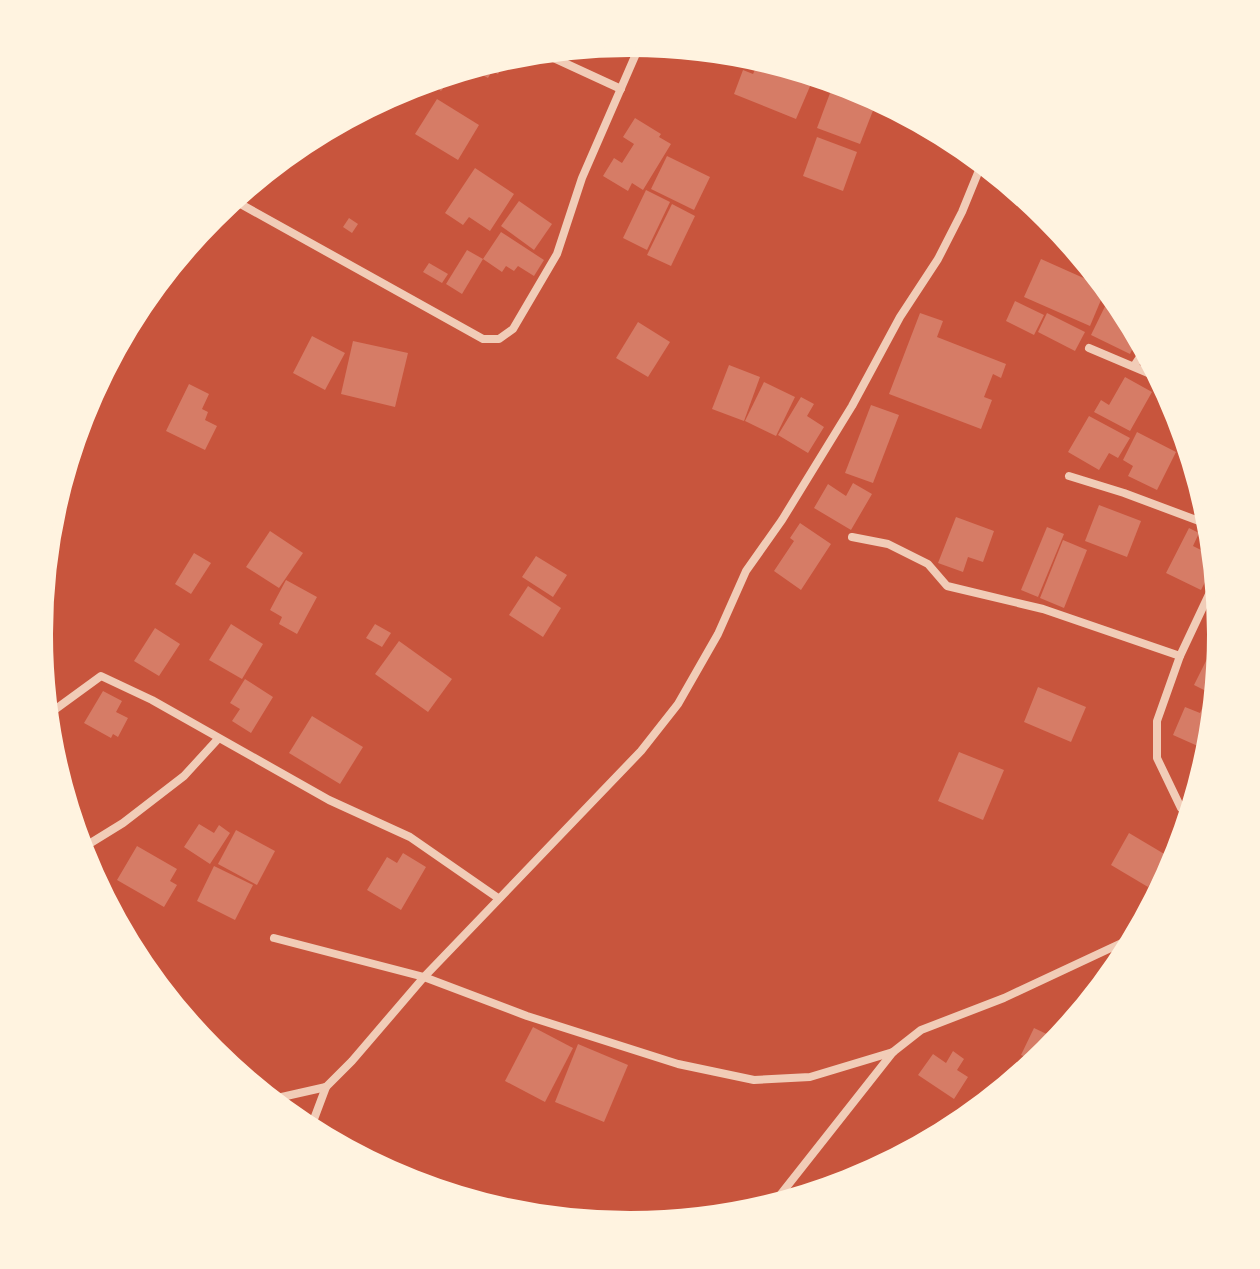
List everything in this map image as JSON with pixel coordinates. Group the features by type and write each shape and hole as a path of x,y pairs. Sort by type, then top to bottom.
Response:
{"street":[{"path":"239,203 483,339 499,339 513,329 557,254 582,178 637,52"},
{"path":"552,57 621,89"},
{"path":"313,1122 326,1087 498,898 641,751 678,704 718,634 746,571 782,520 852,406 900,317 938,259 979,170"},
{"path":"1089,348 1150,373"},
{"path":"1134,366 1141,356"},
{"path":"1069,476 1201,522"},
{"path":"852,537 888,544 915,557 928,564 947,586 1043,609 1180,656"},
{"path":"1185,810 1181,808 1157,758 1157,721 1180,656 1210,591"},
{"path":"53,711 101,676 152,700 217,740 329,800 410,837 498,898"},
{"path":"88,845 123,823 184,776 217,740"},
{"path":"274,938 424,977 527,1016 678,1064 754,1080 810,1077 893,1052"},
{"path":"778,1198 893,1052 921,1030 1004,998 1124,942"},
{"path":"278,1098 326,1087"}],"building":[{"path":"502,67 498,74 492,71 488,78 478,72"},
{"path":"756,67 801,78 811,84 796,119 734,94 743,70 753,74"},
{"path":"448,81 441,91 435,86"},
{"path":"832,89 874,107 860,144 817,128"},
{"path":"437,99 479,125 458,160 415,134"},
{"path":"635,118 671,144 643,190 632,183 628,191 603,176 614,158 622,163 634,144 623,137"},
{"path":"817,137 857,152 843,191 803,176"},
{"path":"667,156 710,177 694,210 651,189"},
{"path":"475,168 514,194 490,231 469,217 463,225 445,213"},
{"path":"646,190 670,202 647,250 623,238"},
{"path":"519,201 552,224 534,250 501,226"},
{"path":"672,204 695,216 671,266 647,255"},
{"path":"349,218 358,224 352,233 343,227"},
{"path":"501,232 544,260 534,276 518,266 514,271 506,266 502,272 483,259"},
{"path":"467,250 483,259 462,294 446,284"},
{"path":"1041,259 1094,283 1103,295 1090,326 1024,297"},
{"path":"429,263 448,274 442,283 423,272"},
{"path":"1015,301 1044,315 1034,335 1006,321"},
{"path":"1107,302 1134,345 1130,354 1091,335"},
{"path":"920,313 943,321 937,337 1006,364 1001,378 993,374 984,397 992,400 981,429 889,394"},
{"path":"1047,313 1085,332 1075,351 1038,332"},
{"path":"638,322 670,342 648,377 616,358"},
{"path":"312,336 345,353 325,390 293,373"},
{"path":"353,341 408,353 395,407 341,394"},
{"path":"729,365 760,377 744,421 712,409"},
{"path":"1125,377 1152,392 1130,431 1094,412 1101,400 1109,405"},
{"path":"764,382 795,397 776,436 745,421"},
{"path":"189,384 209,394 202,409 208,412 205,420 217,426 205,450 166,431"},
{"path":"801,397 814,404 807,416 824,427 808,453 778,435"},
{"path":"871,405 899,415 873,483 845,473"},
{"path":"1089,416 1130,438 1118,458 1109,453 1099,470 1068,452"},
{"path":"1137,432 1176,452 1157,490 1128,476 1133,466 1123,460"},
{"path":"853,483 872,494 851,530 814,508 828,484 846,496"},
{"path":"1099,505 1141,521 1127,557 1085,541"},
{"path":"956,517 994,531 983,562 968,557 963,572 938,563"},
{"path":"800,523 831,544 801,590 774,571 794,541 790,538"},
{"path":"1047,527 1064,534 1038,597 1021,590"},
{"path":"1189,528 1199,533 1193,546 1206,552 1209,575 1201,590 1166,573"},
{"path":"270,531 303,553 279,588 246,567"},
{"path":"1063,540 1087,550 1064,608 1040,598"},
{"path":"194,553 211,563 191,594 175,584"},
{"path":"536,556 567,575 553,597 522,577"},
{"path":"286,580 317,597 297,634 279,624 282,617 270,610"},
{"path":"528,586 561,608 543,637 509,615"},
{"path":"231,624 263,644 242,679 209,660"},
{"path":"375,624 391,633 382,647 366,638"},
{"path":"155,628 180,644 159,676 134,661"},
{"path":"399,641 452,679 428,712 375,674"},
{"path":"1210,653 1211,654 1209,692 1194,685"},
{"path":"245,679 273,697 251,733 232,721 240,709 230,703"},
{"path":"1038,687 1086,707 1071,742 1024,722"},
{"path":"103,691 122,701 116,712 128,718 118,737 113,734 111,738 84,723"},
{"path":"1204,704 1207,705 1201,747 1173,735 1185,707 1200,713"},
{"path":"312,716 363,747 340,784 289,753"},
{"path":"959,752 1004,770 983,820 938,801"},
{"path":"199,824 214,833 219,825 230,833 210,864 184,847"},
{"path":"236,830 275,851 257,885 218,864"},
{"path":"1129,833 1166,855 1148,887 1111,865"},
{"path":"137,846 177,869 170,881 177,885 164,907 117,880"},
{"path":"403,853 426,867 401,910 367,890 387,857 397,863"},
{"path":"214,866 253,885 235,920 197,901"},
{"path":"533,1027 573,1048 545,1102 505,1081"},
{"path":"1034,1028 1051,1036 1029,1058 1021,1055"},
{"path":"578,1044 628,1065 604,1122 555,1102"},
{"path":"953,1051 964,1059 957,1070 968,1077 954,1099 918,1075 933,1054 946,1063"}]}
